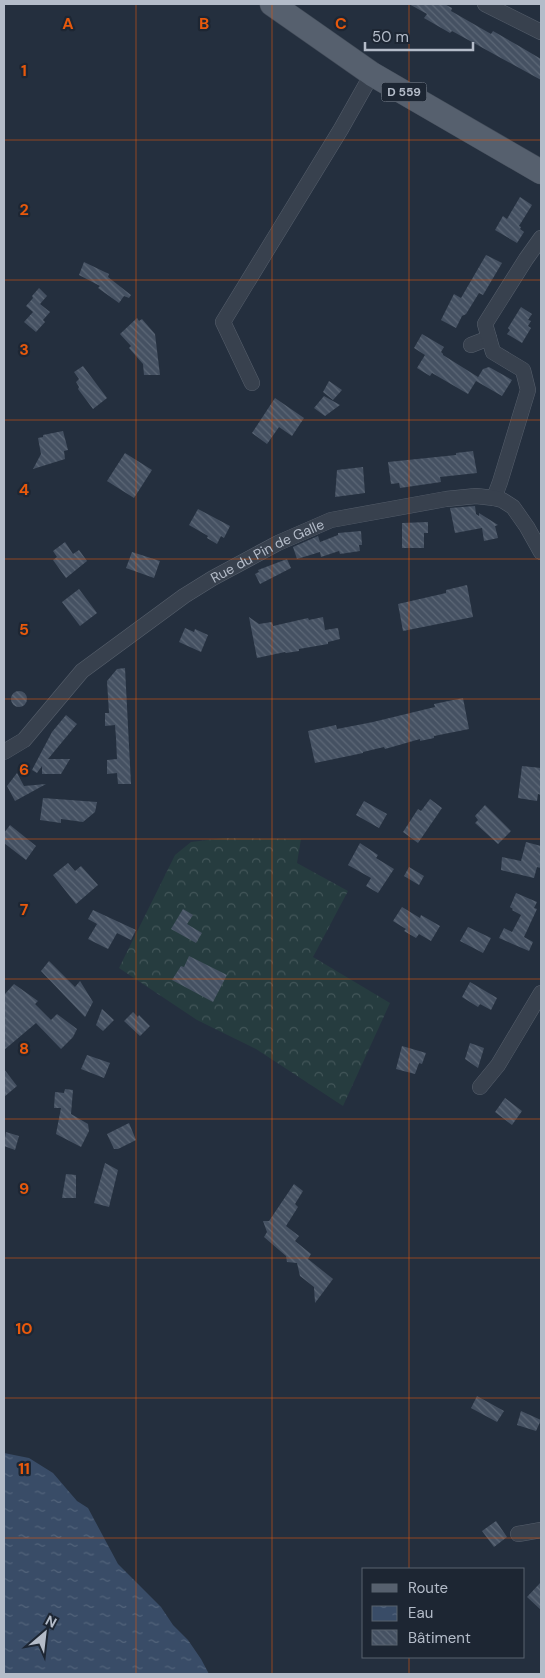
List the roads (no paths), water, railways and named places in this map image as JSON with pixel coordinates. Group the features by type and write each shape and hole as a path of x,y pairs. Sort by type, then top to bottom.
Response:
{"main road":[{"name":"D 559","path":"272,4 372,74 541,172"}],"street":[{"path":"486,4 541,32"},
{"path":"252,383 222,322 341,129 372,74"},
{"path":"494,498 528,390 523,370 493,352 485,324 541,238"},
{"path":"471,345 489,338"},
{"name":"Rue du Pin de Galle","path":"4,752 24,740 82,671 184,596 278,543 331,520 446,499 476,496 494,498 502,500 513,507 541,552"},
{"path":"480,1087 498,1065 541,993"},
{"path":"518,1534 541,1530"}],"water":[{"path":"4,1453 29,1458 53,1473 77,1501 88,1508 118,1564 161,1607 173,1625 188,1640 209,1674 4,1674"}]}
